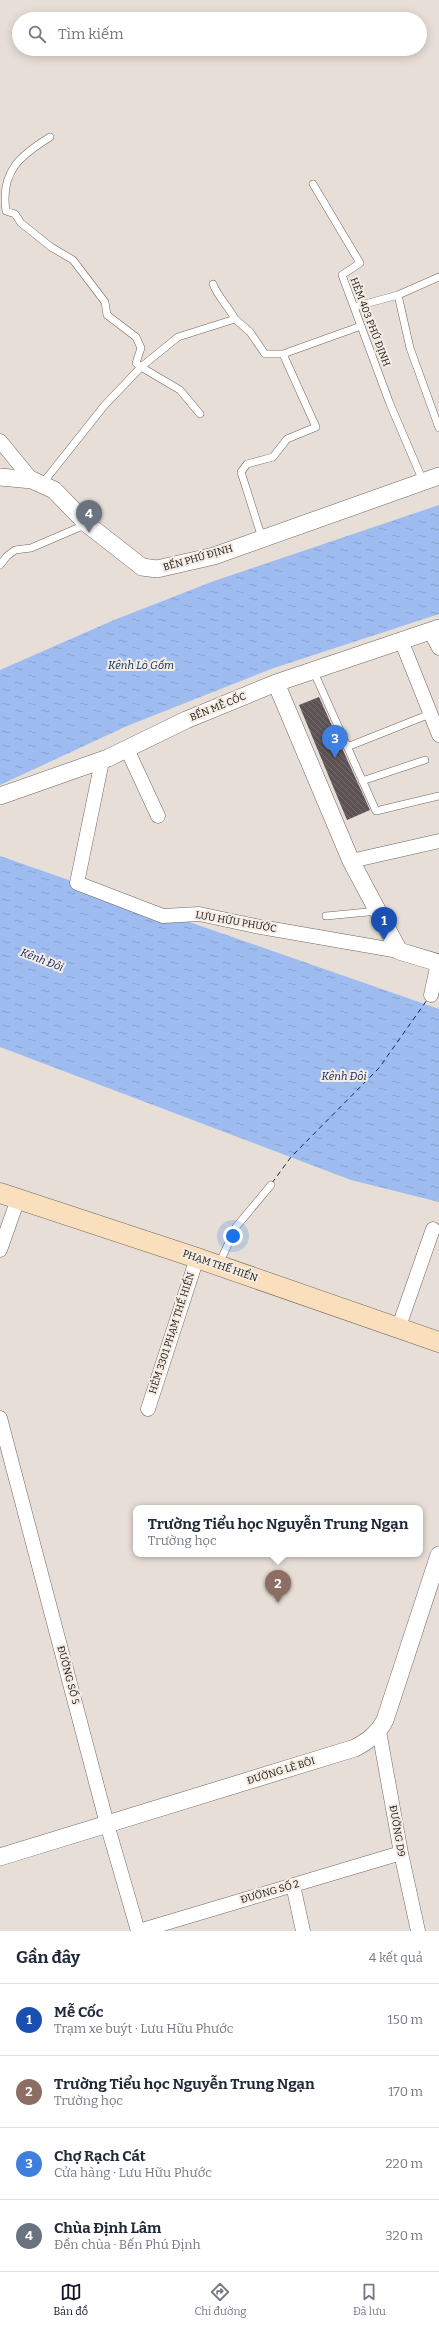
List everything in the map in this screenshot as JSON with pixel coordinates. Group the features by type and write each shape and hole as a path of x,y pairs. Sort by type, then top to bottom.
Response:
{"main road":[{"name":"PHẠM THẾ HIỂN","path":"9,1196 197,1258 439,1342"}],"street":[{"path":"0,441 37,482"},
{"name":"BẾN PHÚ ĐỊNH","path":"0,477 37,482 54,490 88,524 142,567 157,569 214,556 431,478"},
{"path":"434,629 439,648"},
{"name":"BẾN MỄ CỐC","path":"0,796 102,761 186,720 276,683 434,629"},
{"path":"401,640 439,735"},
{"path":"276,683 350,861 399,951"},
{"path":"127,749 158,816"},
{"name":"LƯU HỮU PHƯỚC","path":"102,761 77,883 163,916 199,914 256,926 399,951 439,963"},
{"path":"350,861 439,841"},
{"path":"431,995 439,963"},
{"path":"0,1250 9,1196"},
{"path":"398,1328 433,1229"},
{"name":"HẺM 3301 PHẠM THẾ HIỂN","path":"148,1408 197,1258"},
{"name":"ĐƯỜNG SỐ 5","path":"0,1418 107,1824 138,1931"},
{"name":"ĐƯỜNG LÊ BÔI","path":"0,1856 355,1748 379,1731 385,1720 413,1640 439,1555"},
{"name":"ĐƯỜNG D9","path":"379,1731 401,1854 418,1931"},
{"name":"ĐƯỜNG SỐ 2","path":"138,1931 401,1854"},
{"path":"293,1885 303,1931"}],"lane":[{"path":"50,137 16,158 5,173 1,192 6,211 15,214 21,223 51,247 73,260 105,302 107,315 136,337 141,348 136,362 141,367 180,390 200,414"},
{"name":"HẺM 403 PHÚ ĐỊNH","path":"313,184 360,263 342,275 390,404 431,478"},
{"path":"354,307 398,295 439,277"},
{"path":"213,284 218,296 228,306 235,319 250,332 265,354 283,354 361,326"},
{"path":"398,295 410,348 439,428"},
{"path":"37,482 104,406 141,367 178,337 235,319"},
{"path":"262,538 248,500 241,472 242,469 247,464 273,457 287,439 316,427 283,354"},
{"path":"0,566 7,556 15,550 31,548 88,524"},
{"path":"313,670 376,811 439,796"},
{"path":"347,747 430,714"},
{"path":"362,781 425,760"},
{"path":"326,916 378,911"},
{"path":"218,1266 236,1227 271,1185"}],"water":[{"name":"Kênh Lò Gốm","path":"439,505 439,614 271,669 127,726 0,785 0,670 114,620 214,581"},
{"name":"Kênh Đôi","path":"0,856 439,1009 439,1202 351,1180 0,1047"}],"building":[{"path":"319,697 370,810 347,820 299,705"}],"ferry route":[{"path":"272,1183 291,1157 379,1068 427,1000"}],"place":[{"name":"Chùa Định Lâm","path":"89,533"},
{"name":"Chợ Rạch Cát","path":"335,758"},
{"name":"Mễ Cốc","path":"384,940"},
{"name":"Trường Tiểu học Nguyễn Trung Ngạn","path":"278,1603"}]}
